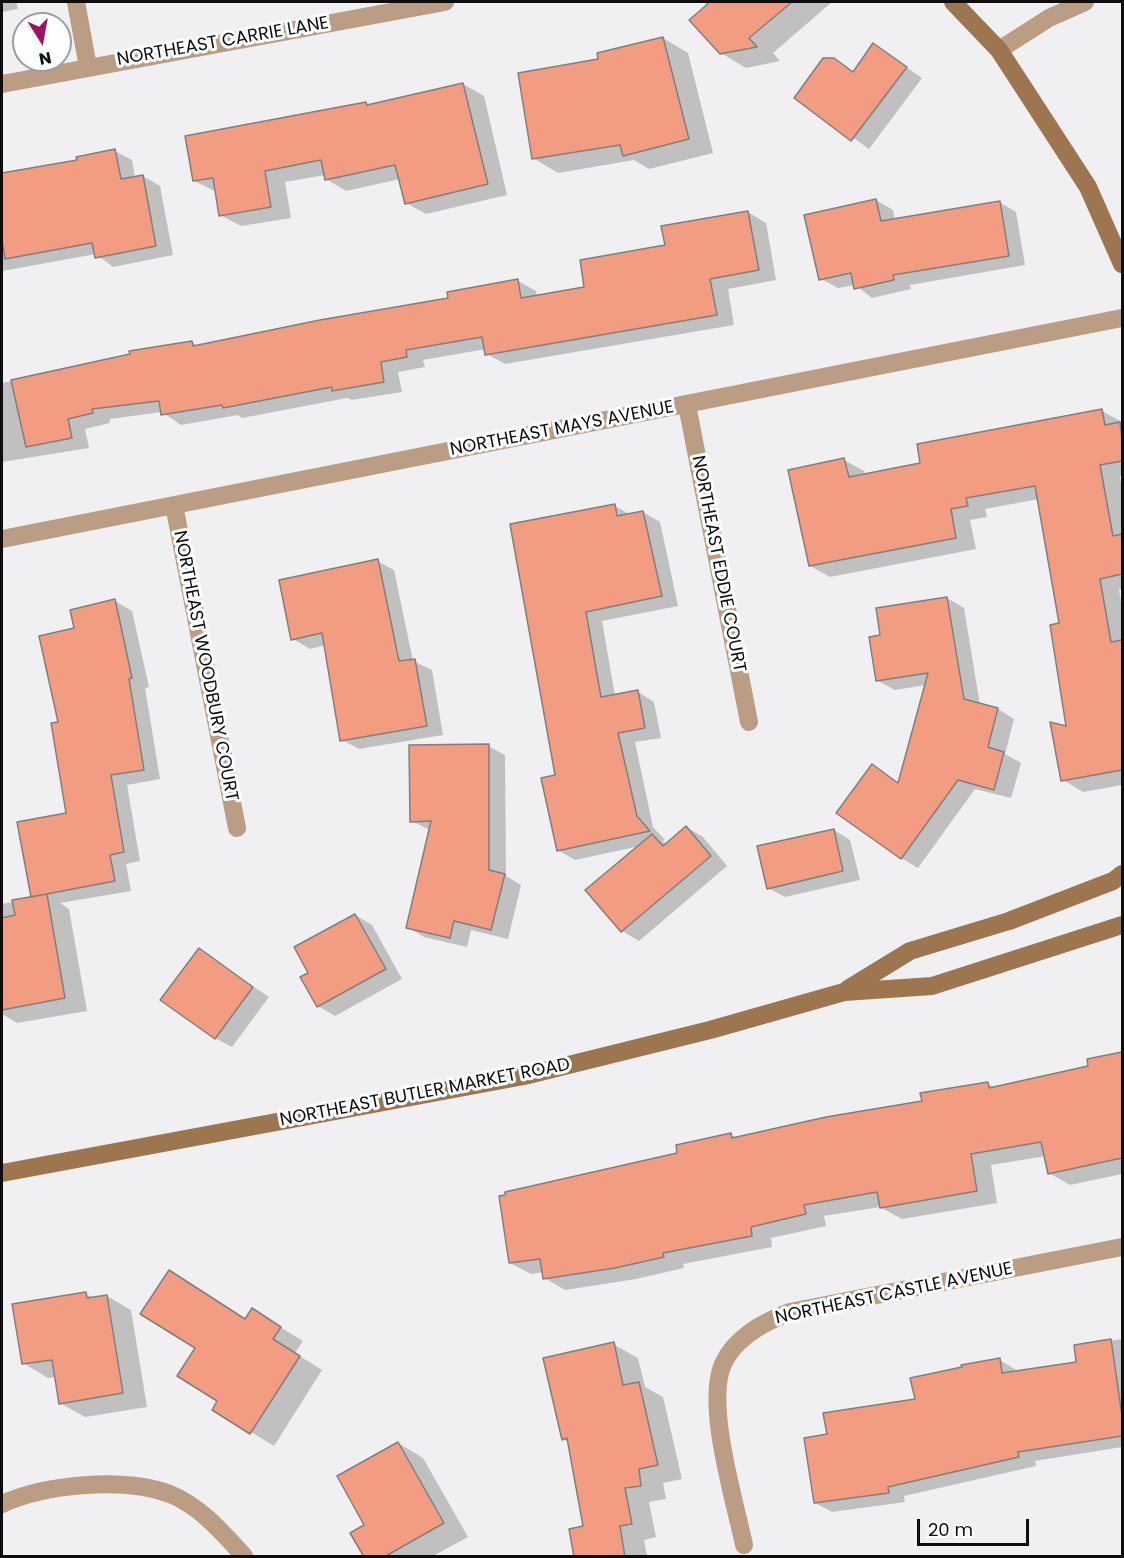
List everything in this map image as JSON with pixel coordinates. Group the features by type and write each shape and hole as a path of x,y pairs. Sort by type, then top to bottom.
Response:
{"main road":[{"path":"953,2 999,50 1088,187 1122,264"},
{"name":"NORTHEAST BUTLER MARKET ROAD","path":"844,992 910,951 1010,921 1113,881 1122,874"},
{"name":"NORTHEAST BUTLER MARKET ROAD","path":"2,1173 524,1077 710,1030 844,992 932,986 1122,925"}],"street":[{"path":"76,2 88,67"},
{"name":"NORTHEAST CARRIE LANE","path":"2,84 445,2"},
{"path":"999,50 1049,18 1085,2"},
{"name":"NORTHEAST MAYS AVENUE","path":"2,539 1122,318"},
{"name":"NORTHEAST EDDIE COURT","path":"687,405 750,722"},
{"name":"NORTHEAST WOODBURY COURT","path":"174,505 237,828"},
{"name":"NORTHEAST CASTLE AVENUE","path":"744,1545 718,1420 717,1391 723,1364 738,1342 763,1322 790,1312 1122,1247"},
{"path":"2,1504 69,1486 128,1483 171,1495 211,1521 244,1557"}],"building":[{"path":"710,2 792,2 749,38 757,47 720,54 689,20"},
{"path":"663,37 689,139 623,156 620,145 532,159 518,73 598,59 597,53"},
{"path":"873,43 907,67 851,141 794,98 823,58 834,58 853,72"},
{"path":"463,83 488,184 405,204 395,165 325,180 321,160 265,171 271,207 219,216 213,178 193,181 185,136 366,102 367,105"},
{"path":"115,149 121,179 143,175 156,246 95,258 92,243 5,259 2,240 2,173 77,160 76,157"},
{"path":"876,199 881,221 1000,201 1009,256 893,275 894,280 854,289 851,273 819,280 804,215"},
{"path":"748,211 759,270 710,279 717,315 485,355 482,337 406,350 407,357 381,362 384,382 332,391 332,387 223,408 222,405 161,415 159,401 92,409 93,413 68,419 72,438 26,447 11,380 130,354 129,351 192,341 193,346 320,320 448,298 447,292 518,279 521,298 584,287 580,260 665,245 661,226"},
{"path":"1102,409 1105,425 1120,422 1122,440 1122,461 1100,465 1113,536 1122,534 1122,574 1100,579 1111,642 1122,640 1122,770 1061,781 1050,722 1066,726 1050,625 1059,623 1035,486 966,498 968,506 951,509 956,538 809,566 788,470 844,458 849,477 920,463 917,444"},
{"path":"615,504 617,516 643,511 662,596 586,612 601,697 638,690 645,728 618,733 637,816 650,831 557,851 541,778 555,775 510,524"},
{"path":"378,559 399,661 415,659 427,726 340,741 322,633 291,640 279,580"},
{"path":"947,597 964,699 998,708 988,747 1004,752 994,790 958,780 901,859 836,813 872,764 898,783 928,673 876,681 869,637 880,635 876,608"},
{"path":"115,599 132,678 129,679 144,770 111,775 124,852 110,855 115,881 31,897 17,822 66,813 51,723 58,722 39,636 74,628 70,610"},
{"path":"489,744 489,870 505,874 491,930 454,921 450,938 406,928 431,821 410,822 409,745"},
{"path":"686,826 711,856 621,932 585,890 652,834 663,846"},
{"path":"834,829 843,871 767,889 757,846"},
{"path":"47,894 65,998 2,1010 2,918 15,915 12,900"},
{"path":"355,914 386,969 317,1007 300,977 308,973 294,947"},
{"path":"199,948 253,987 215,1039 160,1000"},
{"path":"1122,1052 1122,1158 1048,1174 1041,1142 971,1154 977,1191 880,1208 877,1192 804,1205 806,1214 751,1227 752,1236 663,1253 664,1257 615,1268 543,1279 540,1259 509,1263 499,1196 505,1195 505,1192 677,1153 676,1145 731,1133 732,1138 826,1117 922,1101 920,1093 988,1082 989,1088 1088,1066 1087,1059"},
{"path":"169,1270 245,1319 252,1308 281,1327 273,1339 300,1356 250,1434 212,1410 217,1401 177,1376 195,1348 140,1314"},
{"path":"86,1292 87,1298 107,1295 123,1393 59,1404 52,1360 22,1364 12,1304"},
{"path":"1111,1339 1122,1416 1122,1436 1018,1452 1019,1457 888,1487 889,1493 814,1503 804,1438 827,1434 823,1413 915,1399 910,1378 962,1367 961,1365 1000,1358 1002,1373 1076,1362 1074,1345"},
{"path":"614,1342 623,1385 639,1382 658,1465 639,1469 641,1486 625,1488 632,1524 620,1526 625,1557 574,1557 569,1529 583,1526 567,1438 562,1440 543,1358"},
{"path":"398,1442 444,1523 384,1557 364,1557 350,1533 364,1525 337,1476"}]}
